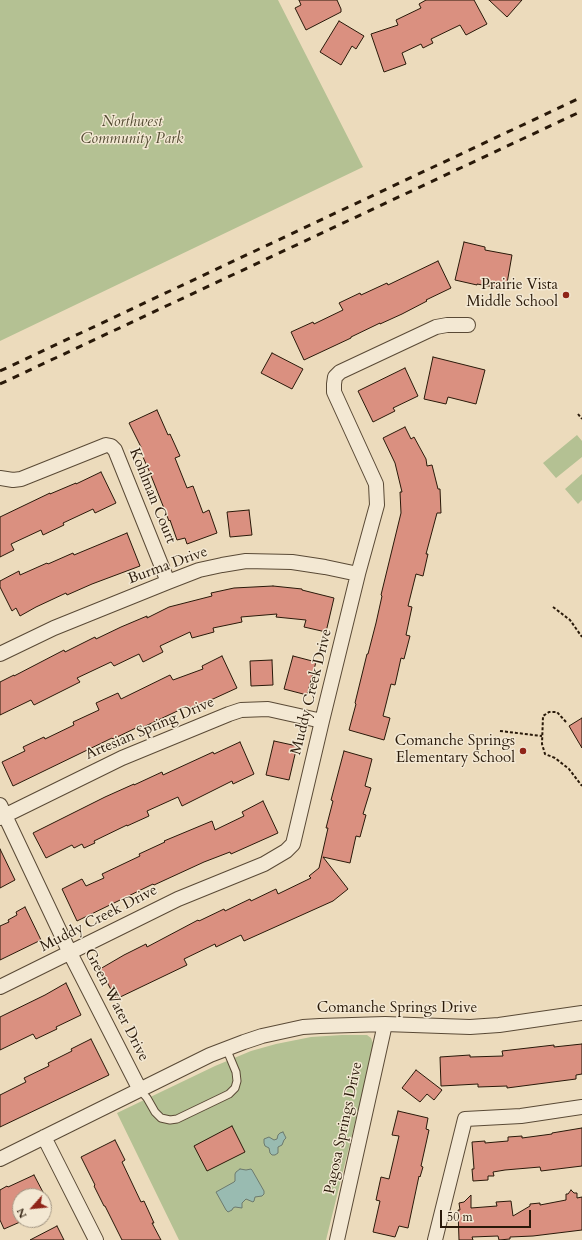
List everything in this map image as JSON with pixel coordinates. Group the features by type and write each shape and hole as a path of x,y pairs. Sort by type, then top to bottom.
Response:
{"street":[{"name":"Muddy Creek Drive","path":"0,987 178,899 264,864 286,851 293,844 358,574 377,505 376,484 334,392 335,377 340,372 436,328 447,325 468,325"},
{"name":"Kohlman Court","path":"0,478 13,480 21,479 106,444 111,446 115,450 168,582"},
{"name":"Burma Drive","path":"0,654 54,628 199,570 222,564 246,561 292,562 358,574"},
{"name":"Artesian Spring Drive","path":"2,813 122,758 241,710 268,709 322,721"},
{"name":"Green Water Drive","path":"2,813 70,953 140,1090"},
{"name":"Comanche Springs Drive","path":"0,1159 226,1048 262,1036 303,1028 340,1024 470,1027 507,1024 582,1013"},
{"name":"Pagosa Springs Drive","path":"337,1240 385,1024"},
{"path":"435,1240 466,1119 522,1116 582,1107"},
{"path":"44,1137 96,1240"}],"lane":[{"path":"140,1090 161,1118 170,1120 184,1116 229,1094 234,1088 237,1081 236,1072 226,1048"}],"path":[{"path":"578,414 582,419"},
{"path":"553,607 570,620 582,637"},
{"path":"566,722 557,712 549,712 543,716 542,744 545,754 555,758 569,769 582,786"},
{"path":"500,731 542,736"}],"green space":[{"name":"Northwest Community Park","path":"0,0 278,0 363,167 0,341"},
{"path":"577,435 582,441 582,457 556,478 543,463"},
{"path":"582,474 582,500 578,504 565,489"},
{"path":"367,1035 371,1038 373,1043 373,1050 326,1240 179,1240 117,1113 215,1066 251,1051 311,1037"}],"water":[{"path":"283,1132 286,1138 282,1145 278,1147 278,1153 272,1155 269,1148 265,1146 264,1139 269,1137 274,1140 277,1139 278,1135"},
{"path":"240,1169 252,1170 264,1191 264,1194 262,1196 255,1197 253,1202 246,1199 242,1203 242,1208 235,1207 228,1212 216,1192 234,1182 235,1174"}],"building":[{"path":"299,0 337,0 341,12 306,30 295,8 301,5"},
{"path":"426,0 474,0 487,24 466,35 460,25 431,39 433,43 423,48 421,44 402,53 406,64 384,72 371,34 398,25 396,20 421,8 419,4"},
{"path":"489,0 522,0 507,17"},
{"path":"339,21 364,36 356,49 352,46 341,65 320,52"},
{"path":"464,242 485,247 485,250 512,255 506,289 455,280"},
{"path":"438,261 451,288 402,314 380,323 304,360 291,332 313,322 314,324 343,310 339,303 387,283 388,285"},
{"path":"272,353 303,369 292,389 261,373"},
{"path":"433,357 485,370 476,404 448,397 446,404 424,399"},
{"path":"405,368 418,396 393,408 395,411 373,422 358,391"},
{"path":"157,410 168,435 170,434 180,456 175,458 187,488 193,486 203,513 209,510 217,533 187,544 185,538 177,540 139,448 141,447 129,423"},
{"path":"405,427 411,439 414,437 426,459 427,466 432,465 438,489 440,489 441,513 437,513 426,554 428,554 423,576 416,574 408,606 412,607 406,635 410,636 404,659 401,658 395,685 391,684 383,716 390,718 384,740 349,730 376,623 381,595 401,513 400,492 402,492 395,463 383,438"},
{"path":"101,472 116,503 95,513 93,509 63,523 64,525 43,535 41,530 11,544 14,550 0,557 0,517 50,493 76,484"},
{"path":"249,510 252,535 230,537 227,512"},
{"path":"127,533 140,566 67,595 66,593 20,616 16,608 12,611 0,587 0,581 19,571 20,575 47,563 48,564 73,553 74,555"},
{"path":"273,586 302,589 334,598 326,632 304,627 306,620 276,617 277,614 241,617 242,622 213,628 214,632 192,638 190,632 160,646 163,652 143,662 139,654 114,666 111,662 77,678 80,682 34,705 31,700 0,715 0,682 64,650 65,652 95,637 96,639 147,616 147,618 169,607 212,596 211,593 234,588"},
{"path":"222,656 237,688 189,708 188,706 139,729 138,727 113,739 112,738 13,786 2,762 25,751 23,747 44,737 45,739 74,725 73,722 99,710 96,703 118,693 121,699 170,675 173,680 203,669 202,666"},
{"path":"293,656 316,662 307,695 284,689"},
{"path":"272,660 273,685 251,686 250,661"},
{"path":"582,718 582,748 569,726"},
{"path":"274,741 297,746 289,780 266,775"},
{"path":"240,742 254,774 233,784 232,781 182,806 178,797 147,811 149,816 94,841 95,843 84,848 82,844 74,848 72,845 46,858 33,833 134,784 162,772 163,775 213,752 214,754"},
{"path":"344,751 372,759 365,786 371,788 363,814 366,815 360,837 356,836 350,863 323,857 348,889 333,901 244,941 241,935 216,947 215,944 184,959 187,965 116,999 100,969 146,944 147,947 198,920 199,921 224,909 225,911 250,899 251,901 276,889 278,894 311,878 309,876 319,868 328,828 326,828 333,801 331,800"},
{"path":"263,801 278,833 231,854 230,852 204,862 154,885 153,884 77,921 62,889 82,879 86,886 104,878 102,874 140,856 139,854 165,842 164,841 212,821 215,830 244,816 242,812"},
{"path":"0,849 15,880 0,888"},
{"path":"25,907 41,940 0,960 0,926 9,922 8,920 17,915 16,912"},
{"path":"66,983 81,1015 36,1039 33,1034 0,1050 0,1017"},
{"path":"91,1039 109,1075 0,1127 0,1095 26,1082 24,1078 49,1066 48,1063 72,1051 71,1049"},
{"path":"582,1044 582,1074 576,1075 576,1079 507,1088 507,1086 478,1087 478,1084 441,1086 440,1057 470,1055 470,1057 503,1056 502,1051 554,1045 554,1047"},
{"path":"416,1070 442,1090 434,1100 427,1094 420,1102 402,1088"},
{"path":"398,1111 428,1118 426,1129 429,1130 421,1166 423,1167 420,1177 419,1176 408,1228 399,1226 395,1237 373,1232 380,1201 376,1200 381,1177 389,1179 399,1136 392,1135"},
{"path":"232,1126 245,1152 207,1171 194,1146"},
{"path":"582,1128 582,1166 541,1171 540,1167 505,1170 493,1172 494,1176 488,1176 488,1180 473,1181 472,1169 474,1169 472,1142 485,1141 485,1143 508,1141 508,1137 522,1136 522,1138"},
{"path":"115,1140 125,1160 122,1162 141,1202 144,1201 154,1223 152,1223 161,1240 122,1240 94,1186 95,1185 81,1157"},
{"path":"34,1175 41,1188 12,1188 12,1226 4,1229 0,1220 0,1190 7,1186 8,1187"},
{"path":"571,1190 574,1193 577,1193 577,1198 582,1197 582,1230 533,1236 510,1237 510,1239 499,1240 498,1236 472,1237 473,1240 459,1240 459,1203 464,1202 471,1195 471,1208 497,1206 496,1202 511,1201 513,1216 530,1206 530,1204 540,1203 540,1205 566,1200 566,1194 568,1194"},
{"path":"57,1226 64,1240 30,1240"}],"railway":[{"path":"0,371 582,97"},
{"path":"0,384 582,111"}],"place":[{"name":"Prairie Vista Middle School","path":"566,295"},
{"name":"Comanche Springs Elementary School","path":"523,751"}]}
